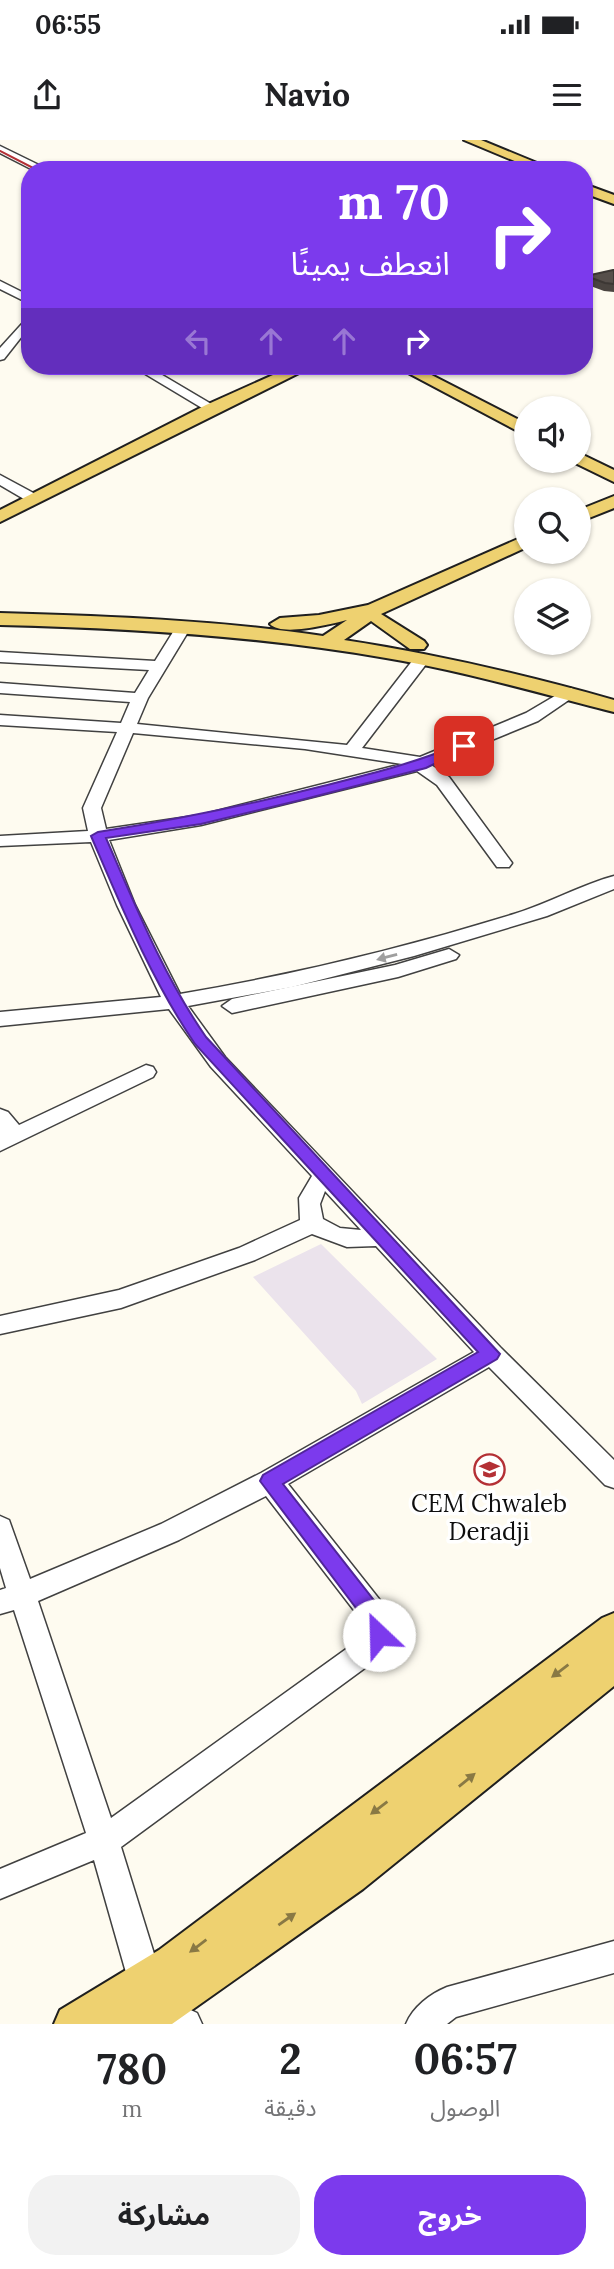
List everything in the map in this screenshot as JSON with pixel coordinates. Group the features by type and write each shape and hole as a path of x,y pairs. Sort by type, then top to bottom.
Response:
{"main road":[{"path":"460,140 514,161"},
{"path":"470,140 525,161"},
{"path":"593,189 614,197"},
{"path":"0,517 30,498 274,375"},
{"path":"209,407 284,375"},
{"path":"420,375 514,424"},
{"path":"437,375 514,414"},
{"path":"591,454 614,466"},
{"path":"591,465 614,477"},
{"path":"0,509 30,498"},
{"path":"591,512 614,501"},
{"path":"591,523 614,512"},
{"path":"0,619 183,627 345,639 380,612 514,550"},
{"path":"0,610 108,613 269,624 419,652 489,659 614,692"},
{"path":"269,624 319,621 380,612"},
{"path":"380,612 419,652 614,706"},
{"path":"154,2010 185,1956 614,1629"},
{"path":"74,2024 154,2010 349,1875 614,1664"}],"street":[{"path":"0,149 23,161"},
{"path":"4,286 21,296"},
{"path":"0,356 21,332"},
{"path":"154,375 209,407"},
{"path":"0,479 30,498"},
{"path":"183,627 140,698 93,798 92,819 126,905 178,1009 218,1062 491,1354 614,1476"},
{"path":"352,750 419,652"},
{"path":"0,657 160,666"},
{"path":"0,688 140,698"},
{"path":"0,841 98,836 201,820 422,765 532,717 571,693"},
{"path":"0,720 128,727 352,750 414,761 443,781 503,863"},
{"path":"0,1019 178,1009 421,948 548,910 614,882"},
{"path":"0,1030 178,1009 398,971 482,945 614,897"},
{"path":"0,1117 8,1140 146,1072"},
{"path":"326,1176 315,1185 307,1200 313,1224 342,1239 361,1240 383,1236"},
{"path":"0,1325 134,1295 247,1254 313,1224"},
{"path":"11,1599 170,1532 270,1481 491,1354"},
{"path":"0,1884 104,1841 359,1657 379,1635 379,1623 373,1613 270,1481"},
{"path":"0,1528 11,1599 104,1841 154,2010"},
{"path":"422,2024 447,2003 614,1956"}],"shaded area":[{"path":"321,1244 437,1359 362,1404 356,1391 253,1277"}],"building":[{"path":"614,270 614,284 593,279 593,274"}],"tram line":[{"path":"0,151 21,162"}],"place":[{"name":"CEM Chwaleb Deradji","path":"489,1470"}],"route":[{"path":"379,1635 379,1623 373,1613 270,1481 491,1354 201,1041 174,1002 151,957 98,836 201,820 296,797 422,765 464,746"}]}
